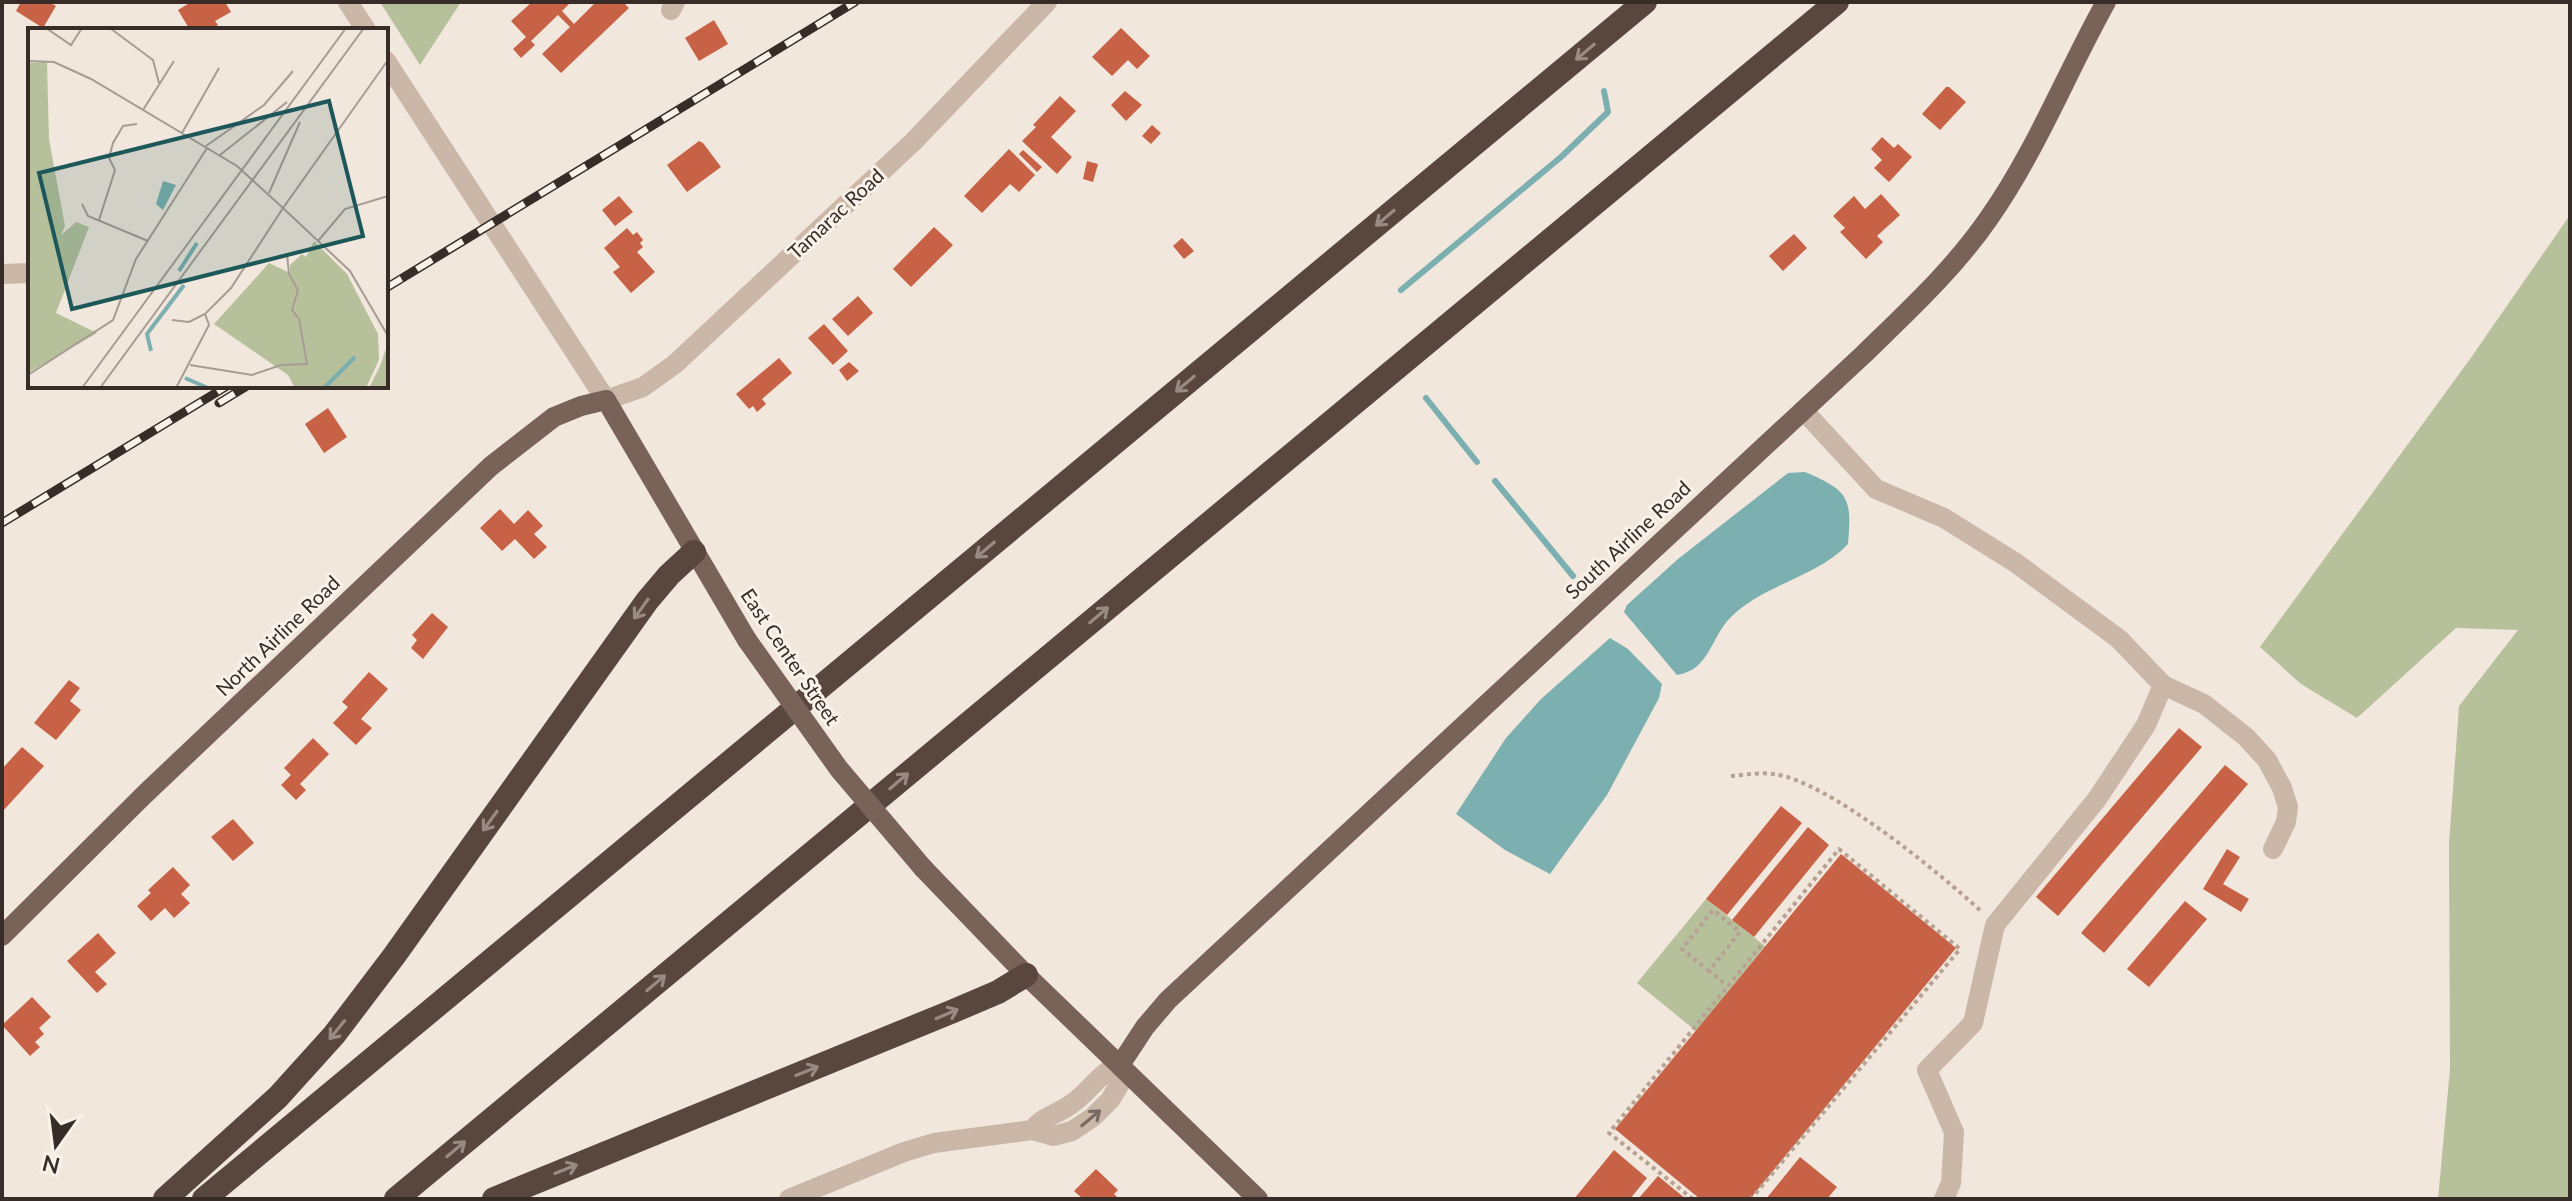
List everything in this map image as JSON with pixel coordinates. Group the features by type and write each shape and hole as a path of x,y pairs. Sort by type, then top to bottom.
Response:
{"highway":[{"path":"204,1199 1645,2"},
{"path":"396,1199 1837,2"},
{"path":"165,1199 278,1097 334,1035 394,956 647,601 694,552"},
{"path":"494,1199 938,1018 998,992 1026,975"}],"main road":[{"name":"South Airline Road","path":"1120,1065 1145,1027 1168,1000 1914,305 1975,237 2022,165 2106,2"},
{"name":"East Center Street","path":"606,400 747,640 839,769 923,868 1026,975 1258,1199"},
{"name":"North Airline Road","path":"2,936 145,794 491,466 554,417 606,400"}],"street":[{"path":"348,2 365,28"},
{"name":"Tamarac Road","path":"606,400 643,387 675,364 913,142 1047,2"},
{"name":"East Center Street","path":"388,64 606,400"},
{"path":"2,274 28,273"},
{"path":"1803,410 1876,489 1944,518 2016,563 2119,639 2163,685 2204,704 2246,737 2267,760 2288,807 2286,822 2273,849"},
{"path":"1944,1199 1951,1183 1954,1132 1927,1070 1973,1023 1995,925 2097,799 2146,725 2163,685"},
{"path":"789,1199 934,1143 1032,1130 1053,1136 1082,1126 1114,1094 1121,1082 1120,1065"}],"path":[{"path":"1731,776 1774,774 1819,790 1878,828 1964,895 1995,925"},
{"path":"1693,1199 1609,1133 1839,849 1960,949 1751,1199"},
{"path":"1709,971 1740,932 1713,910 1682,949 1709,971 1728,986"}],"green space":[{"path":"380,2 461,2 420,65"},
{"path":"2570,215 2570,1199 2438,1199 2450,1069 2449,844 2459,706 2518,630 2456,628 2357,718 2301,684 2260,647 2470,359"},
{"path":"1706,899 1765,946 1696,1031 1637,983"}],"water":[{"path":"1805,472 1831,485 1844,498 1849,516 1848,544 1821,565 1744,606 1724,625 1697,666 1677,675 1624,612 1627,605 1678,559 1788,473"},
{"path":"1610,638 1628,649 1662,684 1659,698 1607,795 1550,874 1505,850 1456,814 1506,738 1541,699"}],"building":[{"path":"21,2 49,2 56,6 43,28 16,11"},
{"path":"191,2 225,2 231,12 215,21 218,25 213,28 189,28 178,10"},
{"path":"532,2 571,2 562,11 574,24 596,2 623,2 629,8 561,73 542,54 570,27 558,15 531,41 535,45 521,58 513,49 526,37 511,21"},
{"path":"714,20 728,44 699,61 685,38"},
{"path":"1121,28 1150,56 1137,69 1128,60 1112,76 1092,57"},
{"path":"1946,87 1966,102 1940,130 1922,114"},
{"path":"1125,91 1142,105 1126,121 1111,105"},
{"path":"1060,96 1076,111 1051,137 1072,157 1057,174 1022,141"},
{"path":"1152,125 1161,133 1151,144 1142,136"},
{"path":"1882,137 1894,148 1898,144 1912,157 1889,182 1874,168 1882,160 1871,149"},
{"path":"699,141 721,167 687,192 667,165"},
{"path":"1009,149 1035,175 1019,192 1010,184 982,213 964,196"},
{"path":"1023,150 1042,167 1037,172 1019,154"},
{"path":"1087,161 1098,164 1093,182 1083,179"},
{"path":"1881,194 1900,215 1877,236 1883,242 1866,259 1840,232 1845,228 1833,216 1854,196 1865,209"},
{"path":"619,196 633,212 615,226 602,210"},
{"path":"934,227 953,245 911,287 893,269"},
{"path":"627,228 633,235 637,232 643,240 640,243 643,247 637,252 655,272 631,293 613,272 620,267 604,248"},
{"path":"1794,234 1807,248 1783,271 1769,256"},
{"path":"1182,238 1194,251 1184,259 1173,246"},
{"path":"858,296 873,313 848,336 832,319"},
{"path":"824,324 848,351 833,365 808,338"},
{"path":"779,358 792,373 762,399 766,404 757,412 753,406 749,409 736,394"},
{"path":"849,362 859,371 847,381 839,370"},
{"path":"328,408 347,437 324,453 305,424"},
{"path":"500,509 514,524 528,510 543,526 534,534 547,547 534,559 515,539 502,551 480,528"},
{"path":"432,613 448,627 423,659 411,648 417,640 412,635"},
{"path":"369,672 388,689 361,719 372,728 356,745 333,723 348,707 342,702"},
{"path":"69,680 80,688 70,701 81,710 56,740 34,723"},
{"path":"2179,728 2202,747 2058,916 2036,897"},
{"path":"313,738 329,754 300,784 306,790 296,800 281,785 291,775 284,768"},
{"path":"22,747 44,766 2,812 2,769"},
{"path":"2225,765 2248,784 2104,953 2081,933"},
{"path":"1781,806 1802,823 1727,915 1706,899"},
{"path":"233,819 254,843 233,861 211,837"},
{"path":"1808,827 1829,845 1754,937 1732,920"},
{"path":"2227,849 2240,857 2223,884 2249,899 2241,912 2203,889"},
{"path":"1841,854 1956,948 1750,1199 1700,1199 1615,1129"},
{"path":"173,867 190,885 181,894 190,903 174,918 165,908 151,921 137,906 151,893 148,890"},
{"path":"2185,901 2207,919 2149,987 2127,969"},
{"path":"98,933 116,953 95,972 107,984 97,993 67,961"},
{"path":"32,997 51,1017 39,1028 44,1034 35,1042 40,1047 30,1056 2,1025"},
{"path":"1614,1150 1647,1178 1630,1199 1574,1199"},
{"path":"1800,1157 1837,1187 1827,1199 1766,1199"},
{"path":"1096,1169 1118,1190 1114,1194 1119,1199 1083,1199 1074,1191"},
{"path":"1658,1176 1686,1199 1638,1199"}],"waterway":[{"path":"1401,290 1561,157 1608,112 1604,91"},
{"path":"1426,398 1477,462"},
{"path":"1495,481 1573,576"}],"railway":[{"path":"388,287 855,2"},
{"path":"2,523 224,388"},
{"path":"219,403 244,388"}]}
